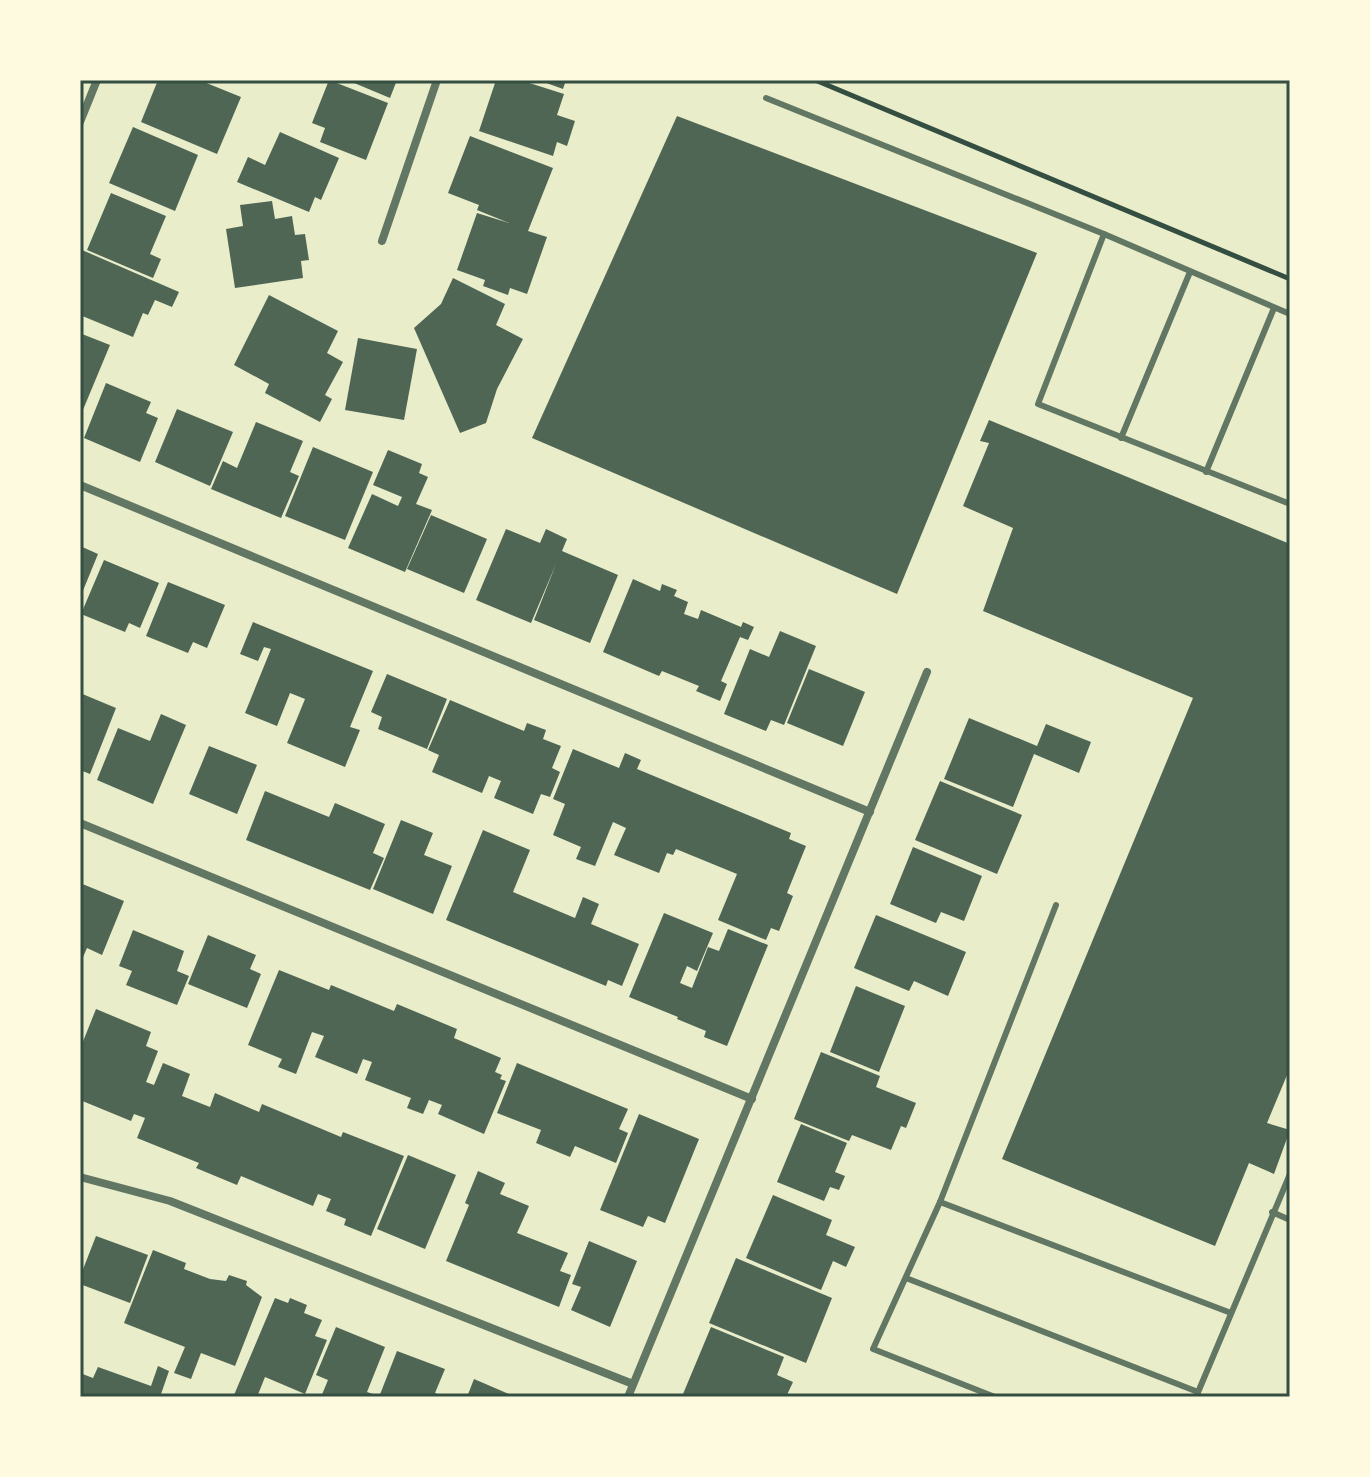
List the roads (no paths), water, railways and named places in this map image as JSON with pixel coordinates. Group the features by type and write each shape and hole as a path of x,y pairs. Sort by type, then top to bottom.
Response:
{"street":[{"path":"80,122 97,80"},
{"path":"382,241 437,80"},
{"path":"80,485 870,812"},
{"path":"628,1397 927,672"},
{"path":"80,823 752,1099"},
{"path":"80,1177 170,1201 633,1384"}],"lane":[{"path":"766,98 1104,234 1290,314"},
{"path":"1104,234 1038,404 1290,504"},
{"path":"1121,438 1190,272"},
{"path":"1206,472 1274,308"},
{"path":"995,1397 873,1349 940,1202 1056,905"},
{"path":"906,1278 1197,1394 1289,1178"},
{"path":"940,1202 1231,1313"},
{"path":"1272,1212 1290,1220"}]}
